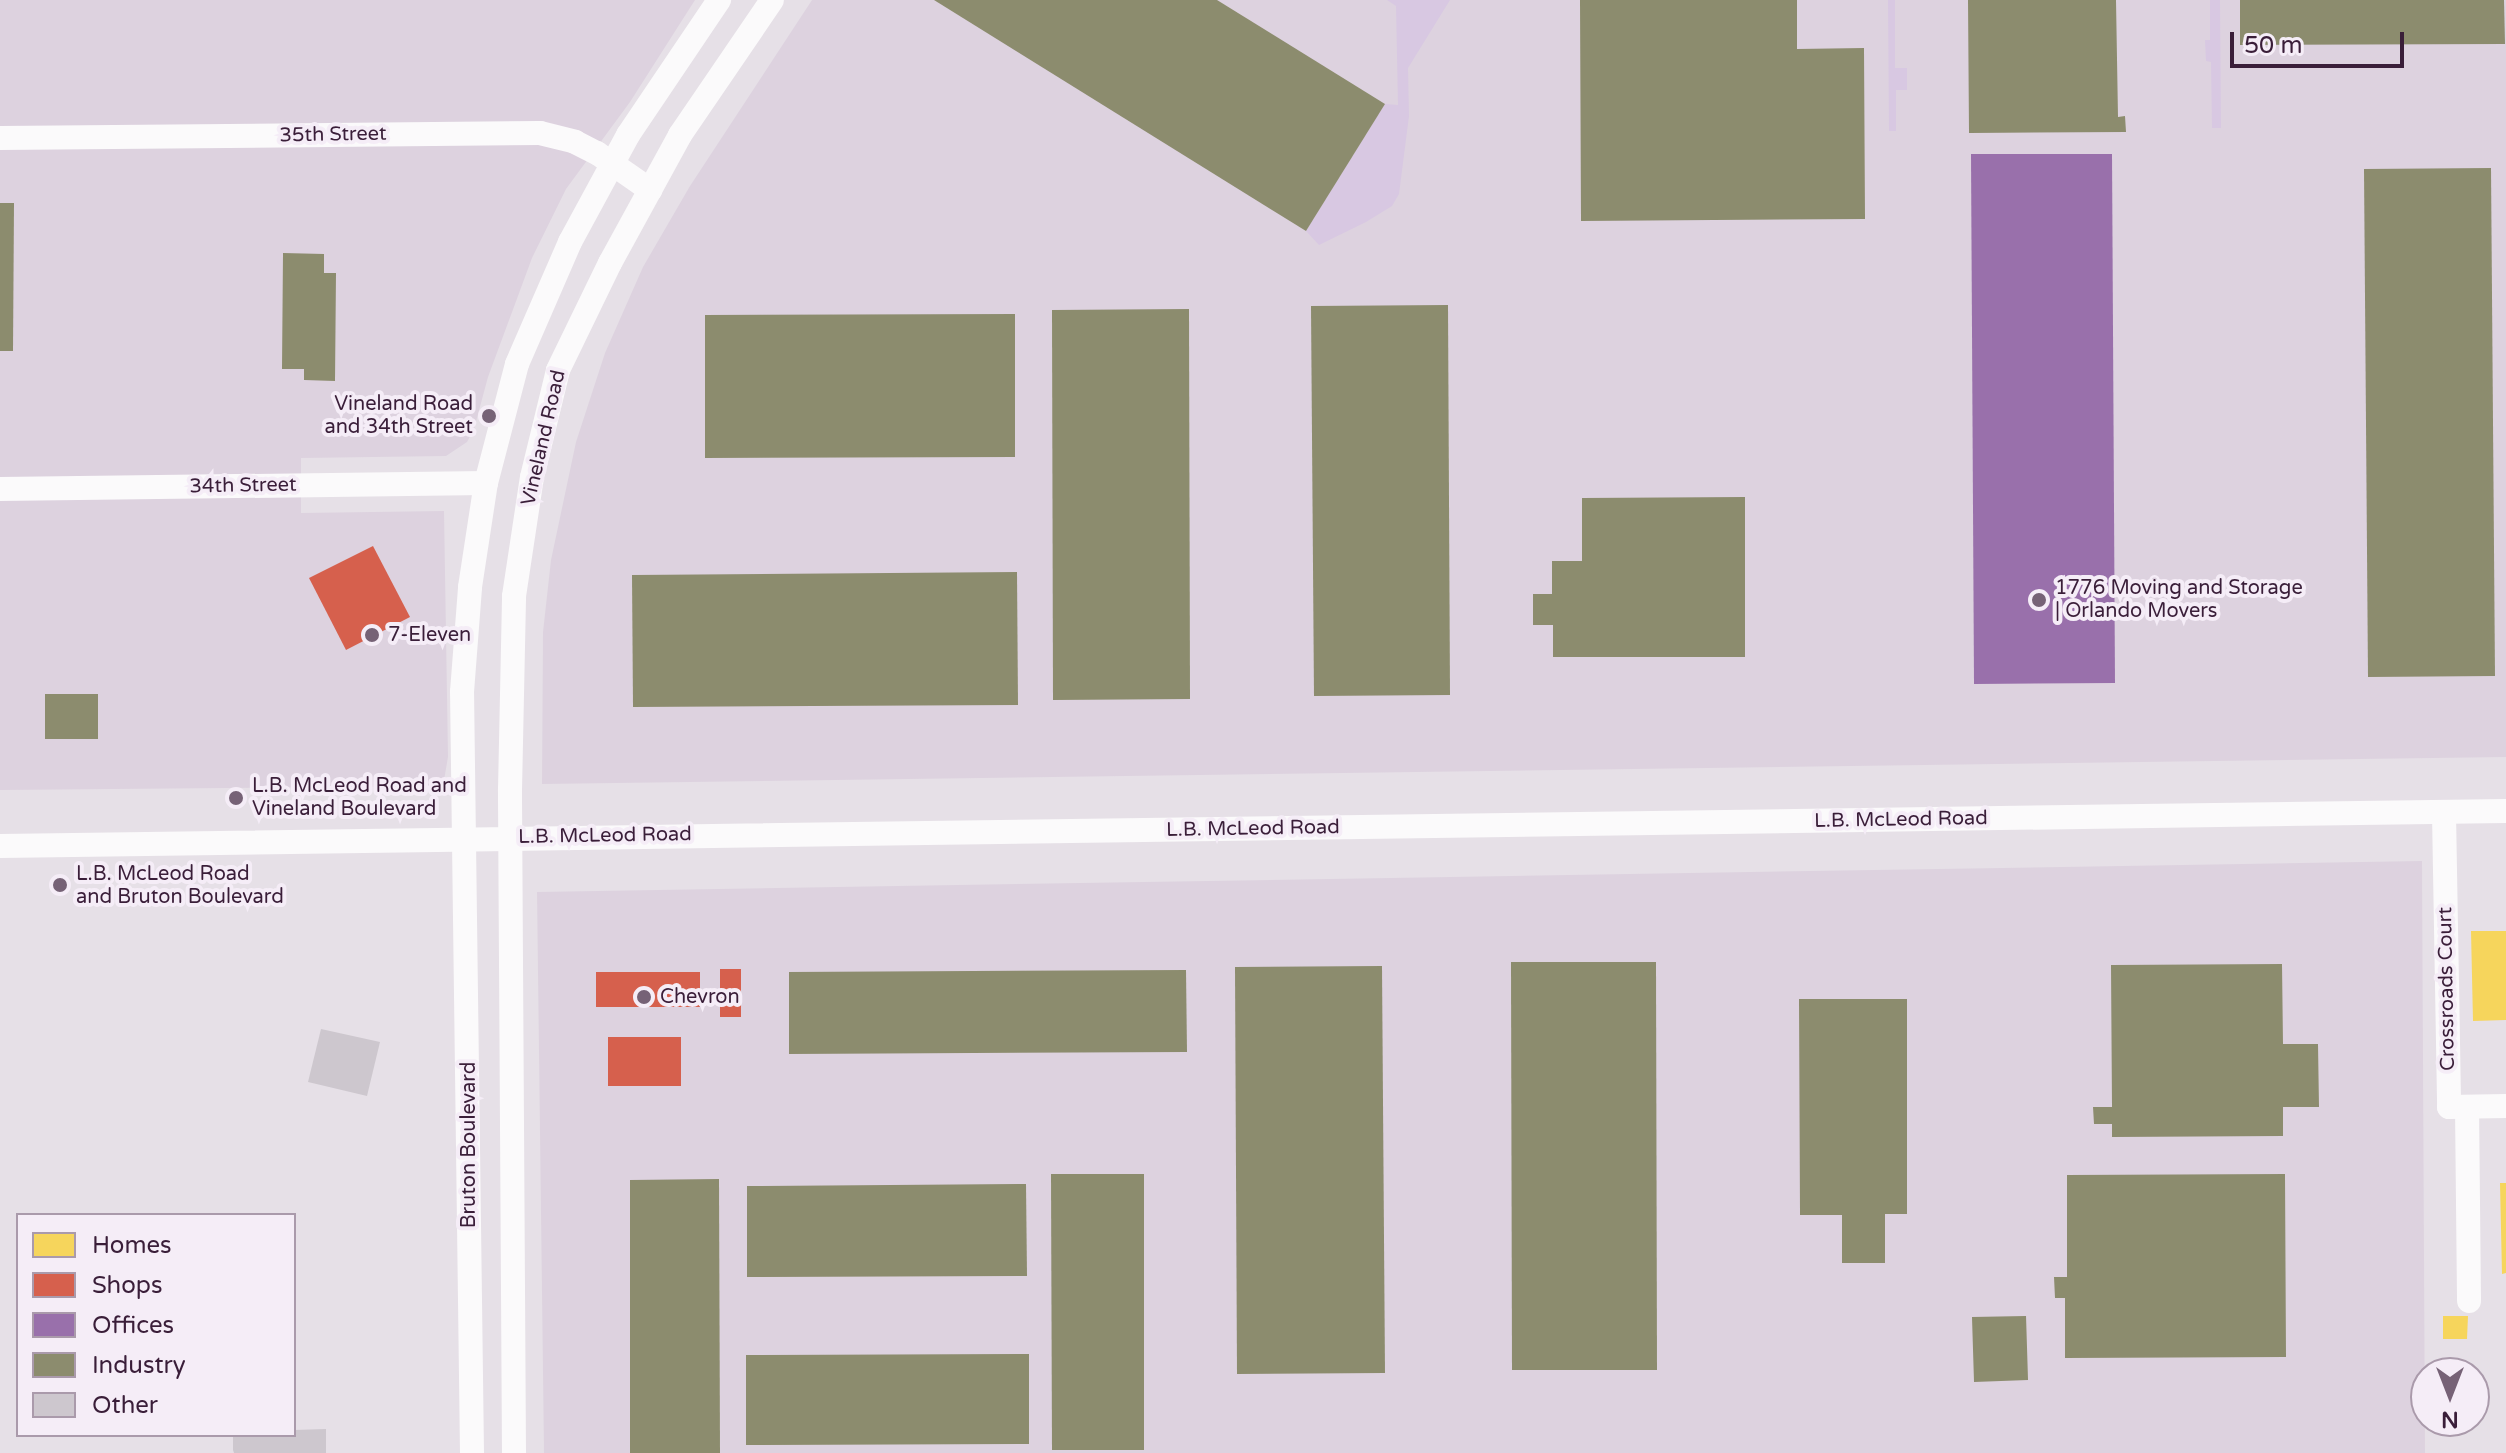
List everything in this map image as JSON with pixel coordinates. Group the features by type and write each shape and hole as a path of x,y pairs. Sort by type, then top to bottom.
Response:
{"street":[{"name":"Vineland Road","path":"466,837 462,692 470,587 486,483 517,364 570,242 613,163 719,0"},
{"name":"Vineland Road","path":"510,837 514,596 532,477 558,370 680,135 772,0"},
{"name":"35th Street","path":"0,138 540,133 575,142 613,163 650,190"},
{"name":"34th Street","path":"0,489 486,483"},
{"name":"L.B. McLeod Road","path":"0,846 466,837 2506,811"},
{"name":"Crossroads Court","path":"2444,813 2449,1107 2467,1107"},
{"name":"Bruton Boulevard","path":"466,837 472,1453"},
{"path":"510,837 514,1453"},
{"path":"2469,1301 2467,1107 2506,1106"}],"shaded area":[{"path":"0,0 695,0 630,102 566,189 532,258 467,442 446,456 301,458 301,513 444,511 448,757 443,786 0,790"},
{"path":"812,0 2506,0 2506,757 542,784 543,632 551,560 576,442 605,353 643,267 690,186"},
{"path":"1387,0 1450,0 1408,68 1409,116 1399,194 1392,206 1319,245 1306,231 1385,104 1398,105 1396,6"},
{"path":"1888,0 1895,0 1895,68 1907,68 1907,90 1896,90 1896,131 1889,131"},
{"path":"2210,0 2220,0 2221,128 2212,128 2211,62 2206,61 2205,40 2210,40"},
{"path":"2422,861 2425,1357 2410,1357 2410,1437 2425,1437 2425,1453 544,1453 537,892"}],"building: Homes":[{"path":"2471,931 2506,931 2506,1020 2473,1021"},
{"path":"2500,1183 2506,1183 2506,1273 2502,1274"},
{"path":"2443,1316 2468,1316 2467,1339 2443,1339"}],"building: Shops":[{"path":"373,546 410,617 346,650 309,578"},
{"path":"720,969 741,969 741,1017 720,1017"},
{"path":"596,972 700,972 700,1007 596,1007"},
{"path":"608,1037 681,1037 681,1086 608,1086"}],"building: Offices":[{"path":"1971,154 2112,154 2115,683 1974,684"}],"building: Industry":[{"path":"934,0 1217,0 1385,104 1306,231"},
{"path":"1580,0 1797,0 1797,49 1864,48 1865,219 1581,221"},
{"path":"1968,0 2116,0 2118,117 2125,116 2126,132 1969,133"},
{"path":"2240,0 2504,0 2505,44 2240,45"},
{"path":"2491,168 2495,676 2368,677 2364,169"},
{"path":"0,203 14,203 13,351 0,351"},
{"path":"283,253 324,254 324,273 336,273 335,381 304,380 304,369 282,369"},
{"path":"1448,305 1450,695 1314,696 1311,306"},
{"path":"1189,309 1190,699 1053,700 1052,310"},
{"path":"1015,314 1015,457 705,458 705,315"},
{"path":"1745,497 1745,657 1553,657 1553,625 1533,625 1533,594 1552,594 1552,561 1582,561 1582,498"},
{"path":"1017,572 1018,705 633,707 632,575"},
{"path":"45,694 98,694 98,739 45,739"},
{"path":"1511,962 1656,962 1657,1370 1512,1370"},
{"path":"2282,964 2283,1044 2318,1044 2319,1107 2283,1107 2283,1136 2112,1137 2112,1124 2094,1124 2093,1107 2112,1107 2111,965"},
{"path":"1382,966 1385,1373 1237,1374 1235,967"},
{"path":"1186,970 1187,1052 789,1054 789,972"},
{"path":"1799,999 1907,999 1907,1214 1885,1214 1885,1263 1842,1263 1842,1215 1800,1215"},
{"path":"1051,1174 1144,1174 1144,1450 1052,1450"},
{"path":"2285,1174 2286,1357 2065,1358 2065,1298 2055,1298 2054,1277 2067,1277 2067,1175"},
{"path":"719,1179 720,1453 630,1453 630,1180"},
{"path":"1026,1184 1027,1276 747,1277 747,1186"},
{"path":"2026,1316 2028,1380 1974,1382 1972,1317"},
{"path":"1029,1354 1029,1444 746,1445 746,1355"}],"building: Other":[{"path":"321,1029 380,1042 367,1096 308,1082"},
{"path":"326,1429 326,1453 234,1453 233,1437 296,1437 296,1430"}],"place":[{"name":"Vineland Road and 34th Street","path":"489,416"},
{"name":"1776 Moving and Storage | Orlando Movers","path":"2039,600"},
{"name":"7-Eleven","path":"372,635"},
{"name":"L.B. McLeod Road and Vineland Boulevard","path":"236,798"},
{"name":"L.B. McLeod Road and Bruton Boulevard","path":"60,885"},
{"name":"Chevron","path":"644,997"}]}
